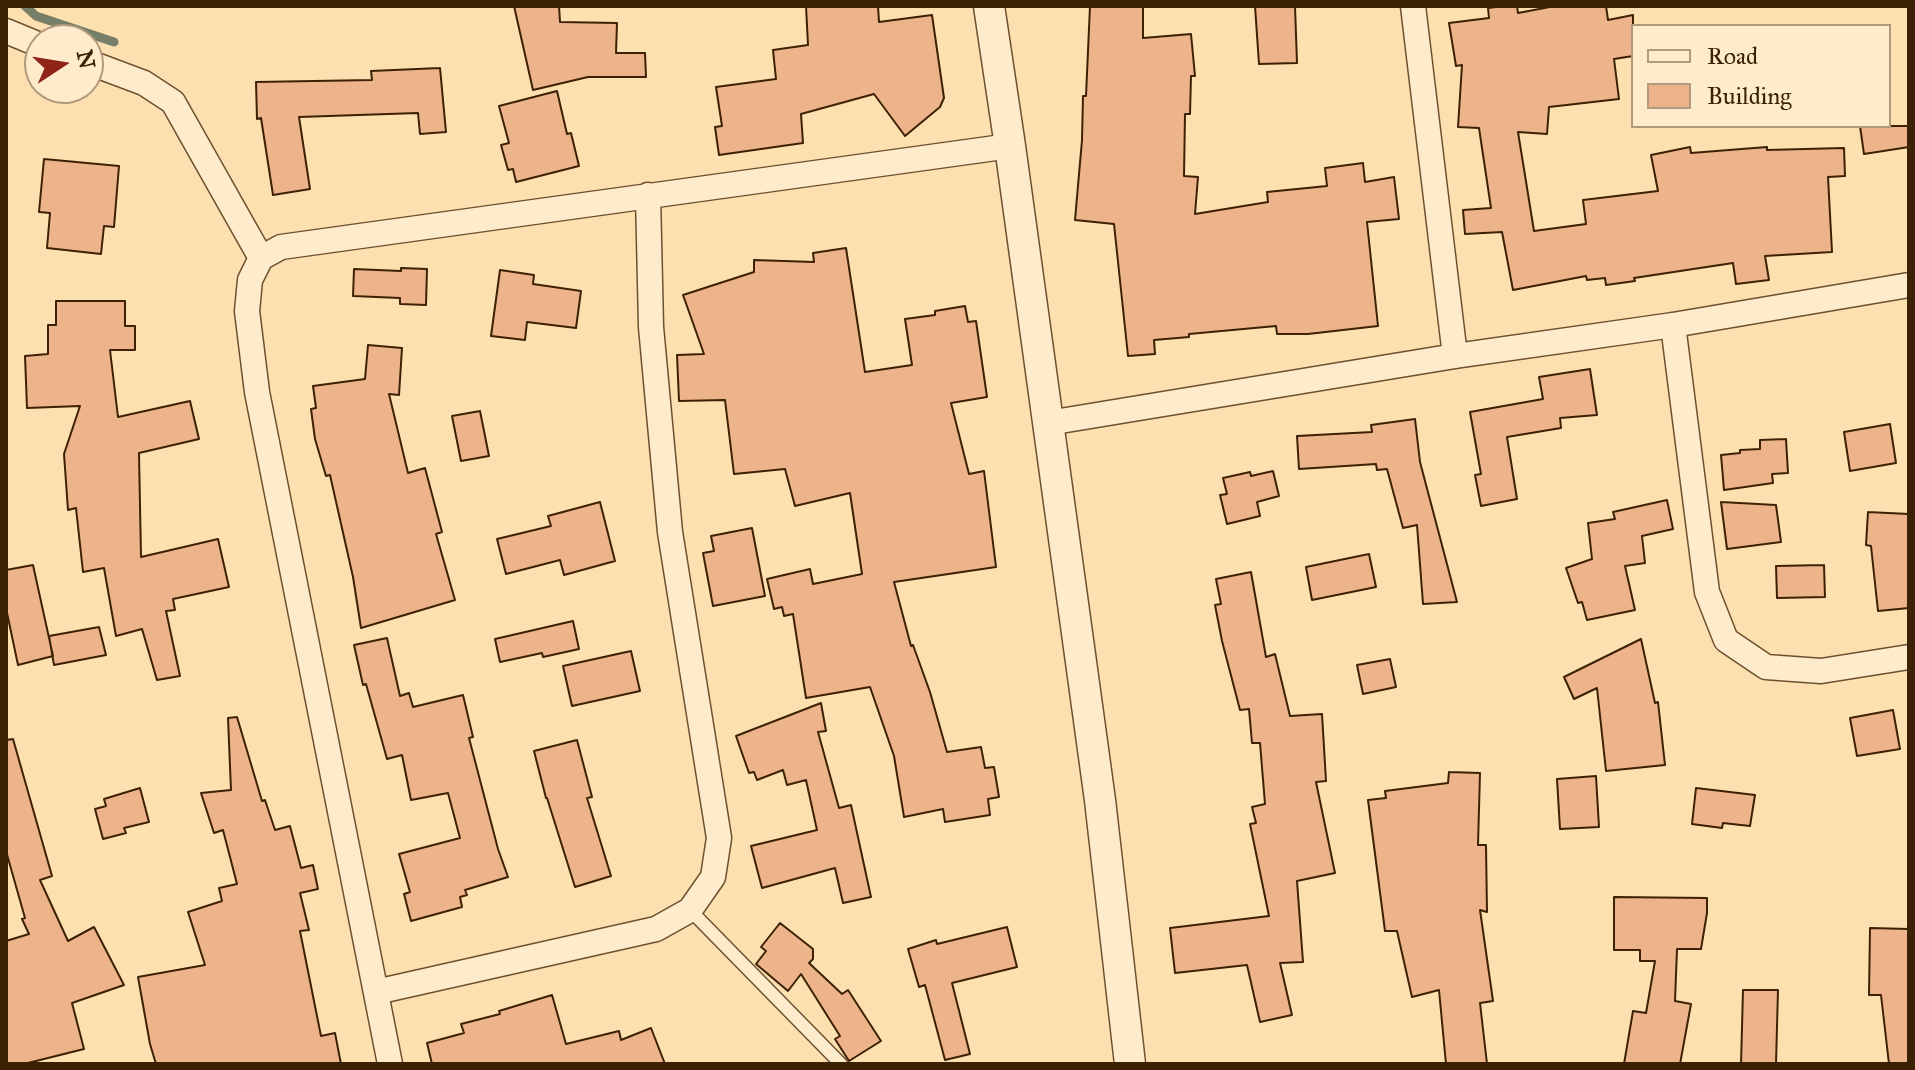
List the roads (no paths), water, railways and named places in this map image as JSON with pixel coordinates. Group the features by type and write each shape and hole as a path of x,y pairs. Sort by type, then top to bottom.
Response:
{"street":[{"path":"989,6 1100,800 1130,1064"},
{"path":"1413,6 1455,356"},
{"path":"104,68 144,83 173,102 261,258"},
{"path":"390,1064 257,392 247,311 250,280 261,258 281,247 1010,146"},
{"path":"376,992 656,929 690,910 713,877 719,838 670,532 651,327 648,195"},
{"path":"1048,423 1909,285"},
{"path":"1673,325 1707,592 1726,640 1766,667 1821,671 1909,657"}],"lane":[{"path":"690,910 841,1064"}],"waterway":[{"path":"25,6 36,16 114,42"}]}
